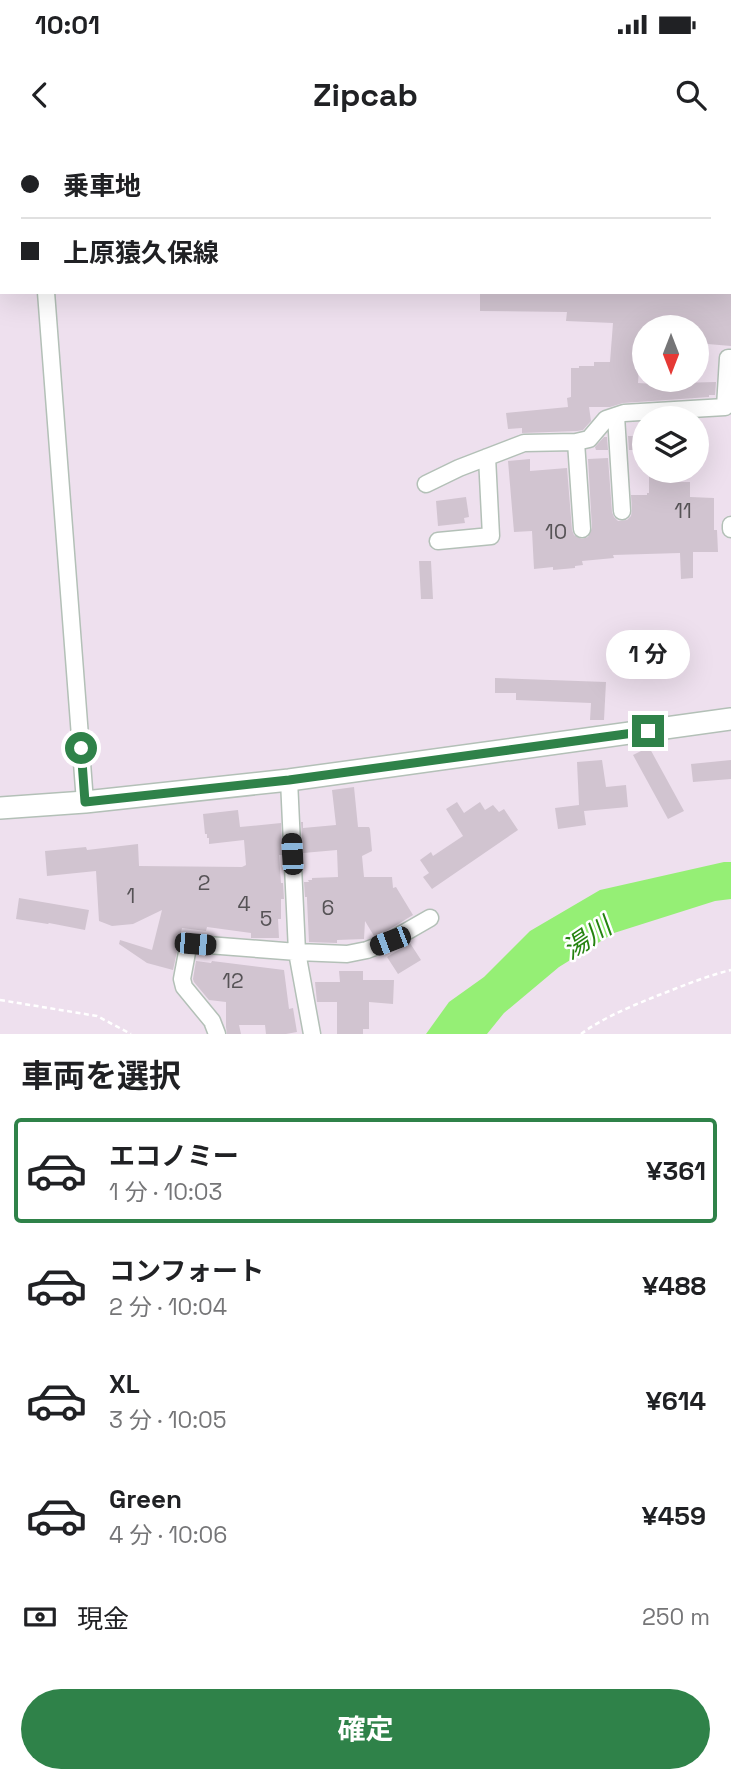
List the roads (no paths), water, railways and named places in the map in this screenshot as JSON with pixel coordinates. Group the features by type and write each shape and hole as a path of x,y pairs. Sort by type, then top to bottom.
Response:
{"main road":[{"path":"0,808 85,802 289,780 731,719"}],"street":[{"path":"46,294 85,802"},
{"path":"425,484 524,443 576,442 589,439 606,419 624,413 728,412 728,358 731,358"},
{"path":"616,416 622,511"},
{"path":"576,442 582,529"},
{"path":"438,541 491,536 487,457"},
{"path":"289,780 297,952 312,1034"},
{"path":"217,1034 212,1021 184,987 182,979 188,947 195,944 347,954 390,941 429,919"}],"water":[{"name":"湯川","path":"731,862 731,899 715,901 614,933 559,967 504,1013 487,1034 426,1034 449,1002 484,977 530,931 600,890"}]}
